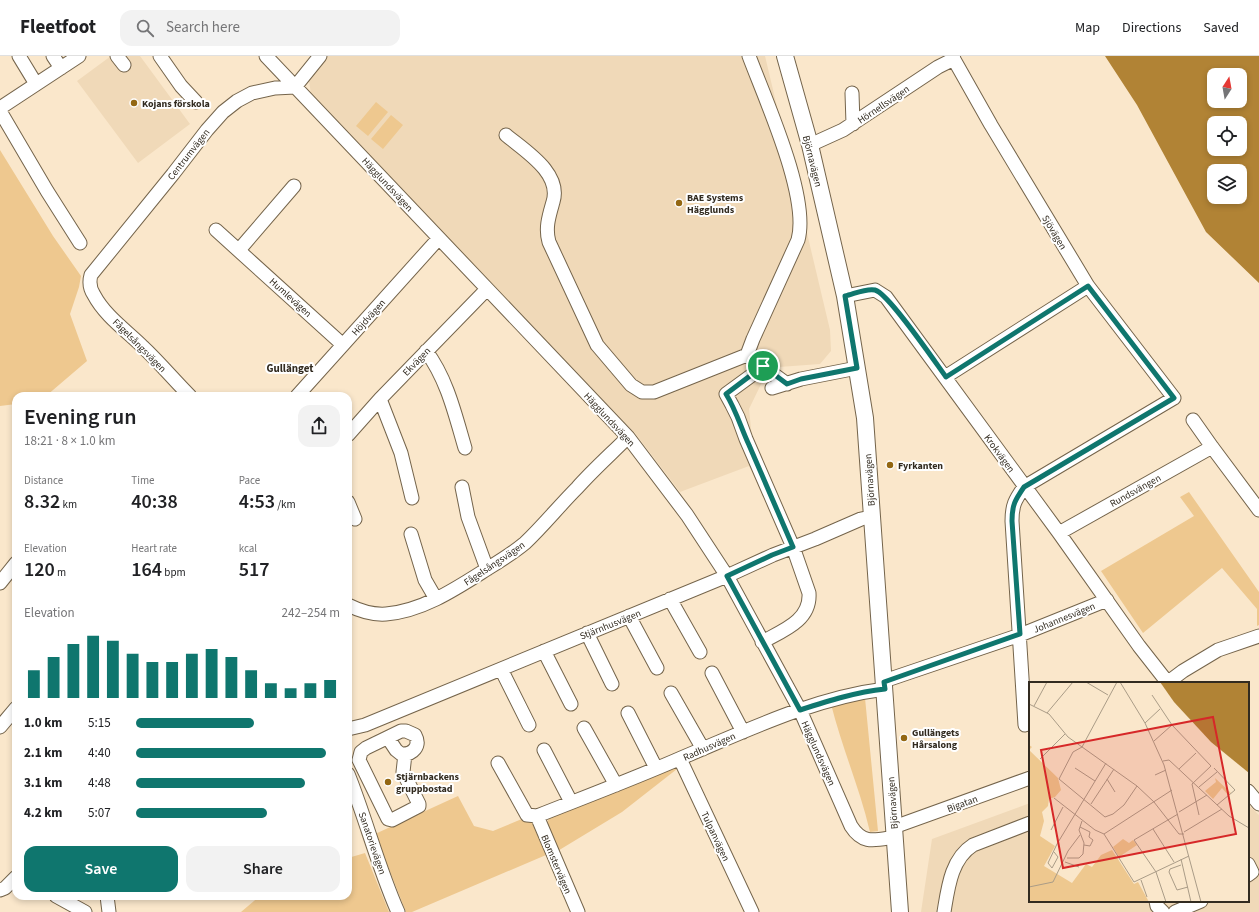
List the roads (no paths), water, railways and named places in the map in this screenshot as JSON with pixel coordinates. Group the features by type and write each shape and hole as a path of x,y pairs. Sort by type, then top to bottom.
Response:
{"main road":[{"name":"Björnavägen","path":"785,56 810,145 845,296 865,418 900,912"}],"street":[{"path":"19,56 36,84"},
{"path":"53,56 61,68"},
{"path":"0,108 79,56"},
{"path":"160,56 196,102"},
{"name":"Hägglundsvägen","path":"266,56 628,437 687,516 727,576 800,710 856,834 866,839 873,840 894,832"},
{"path":"295,86 320,56"},
{"path":"747,355 752,339 798,240 801,225 795,189 787,156 749,56"},
{"name":"Hörnellsvägen","path":"810,145 853,124 953,58"},
{"name":"Sjövägen","path":"953,58 991,125 1088,286 1174,398 1024,487"},
{"name":"Centrumvägen","path":"92,292 90,282 93,271 223,112 237,101 252,93 275,88 295,86"},
{"path":"852,93 853,124"},
{"path":"0,111 47,191 80,243"},
{"path":"506,135 540,163 550,179 554,193 547,225 549,242 597,345 631,385 642,392 654,392 747,355"},
{"path":"239,250 294,186"},
{"name":"Humlevägen","path":"216,230 343,345"},
{"name":"Höjdvägen","path":"301,392 439,238"},
{"path":"946,377 1088,286"},
{"name":"Ekvägen","path":"352,430 380,399 487,289"},
{"name":"Krokvägen","path":"845,296 869,290 875,290 883,294 946,377 1166,682"},
{"name":"Fågelsångsvägen","path":"92,292 108,313 144,347 186,392"},
{"path":"426,351 440,372 465,448"},
{"path":"747,355 787,384"},
{"path":"762,642 797,622 806,610 810,601 793,547 746,439 738,417 726,394 763,366"},
{"path":"772,388 801,379 857,368"},
{"path":"380,399 401,453 412,498"},
{"path":"1193,420 1259,510"},
{"name":"Fågelsångsvägen","path":"352,606 367,612 386,614 406,610 436,599 487,569 514,552 525,543 628,437"},
{"name":"Rundsvängen","path":"1059,533 1212,447"},
{"path":"462,487 468,516 487,569"},
{"path":"1024,487 1015,500 1012,508 1012,521 1025,725"},
{"path":"352,512 355,519"},
{"name":"Stjärnhusvägen","path":"352,728 365,724 727,576 772,555 862,519 872,517"},
{"path":"411,534 425,580 436,599"},
{"path":"0,583 12,568"},
{"path":"670,599 700,652"},
{"name":"Johannesvägen","path":"884,685 1107,600"},
{"path":"629,616 657,668"},
{"path":"587,633 612,684"},
{"path":"1168,682 1183,671 1218,650 1259,636"},
{"path":"544,651 571,704"},
{"path":"500,669 529,725"},
{"path":"712,673 743,732"},
{"name":"Radhusvägen","path":"537,816 800,710 884,685"},
{"path":"671,693 703,749"},
{"path":"628,712 656,768"},
{"path":"0,727 12,713"},
{"path":"365,724 374,744"},
{"path":"584,728 616,785"},
{"path":"388,738 396,750 401,754 411,752 416,747 417,741 415,735 403,730 363,750 359,760 388,819 392,820 396,820 420,804 403,772 405,754"},
{"path":"544,750 571,802"},
{"name":"Tulpanvägen","path":"680,759 752,912"},
{"path":"498,763 526,815 537,816"},
{"name":"Bigatan","path":"894,832 1029,778"},
{"name":"Sanatorievägen","path":"352,784 360,804 370,838 398,912"},
{"path":"1249,792 1259,804"},
{"name":"Blomstervägen","path":"537,816 578,912"},
{"path":"944,912 946,897 954,868 965,850 973,845 1029,824"},
{"path":"1249,866 1252,872 1249,874"},
{"path":"0,890 5,888 12,881"},
{"path":"63,900 85,912"},
{"path":"108,900 109,912"},
{"path":"1156,902 1157,906 1163,912"},
{"path":"1175,912 1199,902"}],"place":[{"name":"Kojans förskola","path":"134,103"},
{"name":"BAE Systems Hägglunds","path":"679,203"},
{"name":"Fyrkanten","path":"890,465"},
{"name":"Gullängets Hårsalong","path":"904,738"},
{"name":"Stjärnbackens gruppbostad","path":"388,782"}],"district":[{"name":"Gullänget","path":"290,368"}]}
